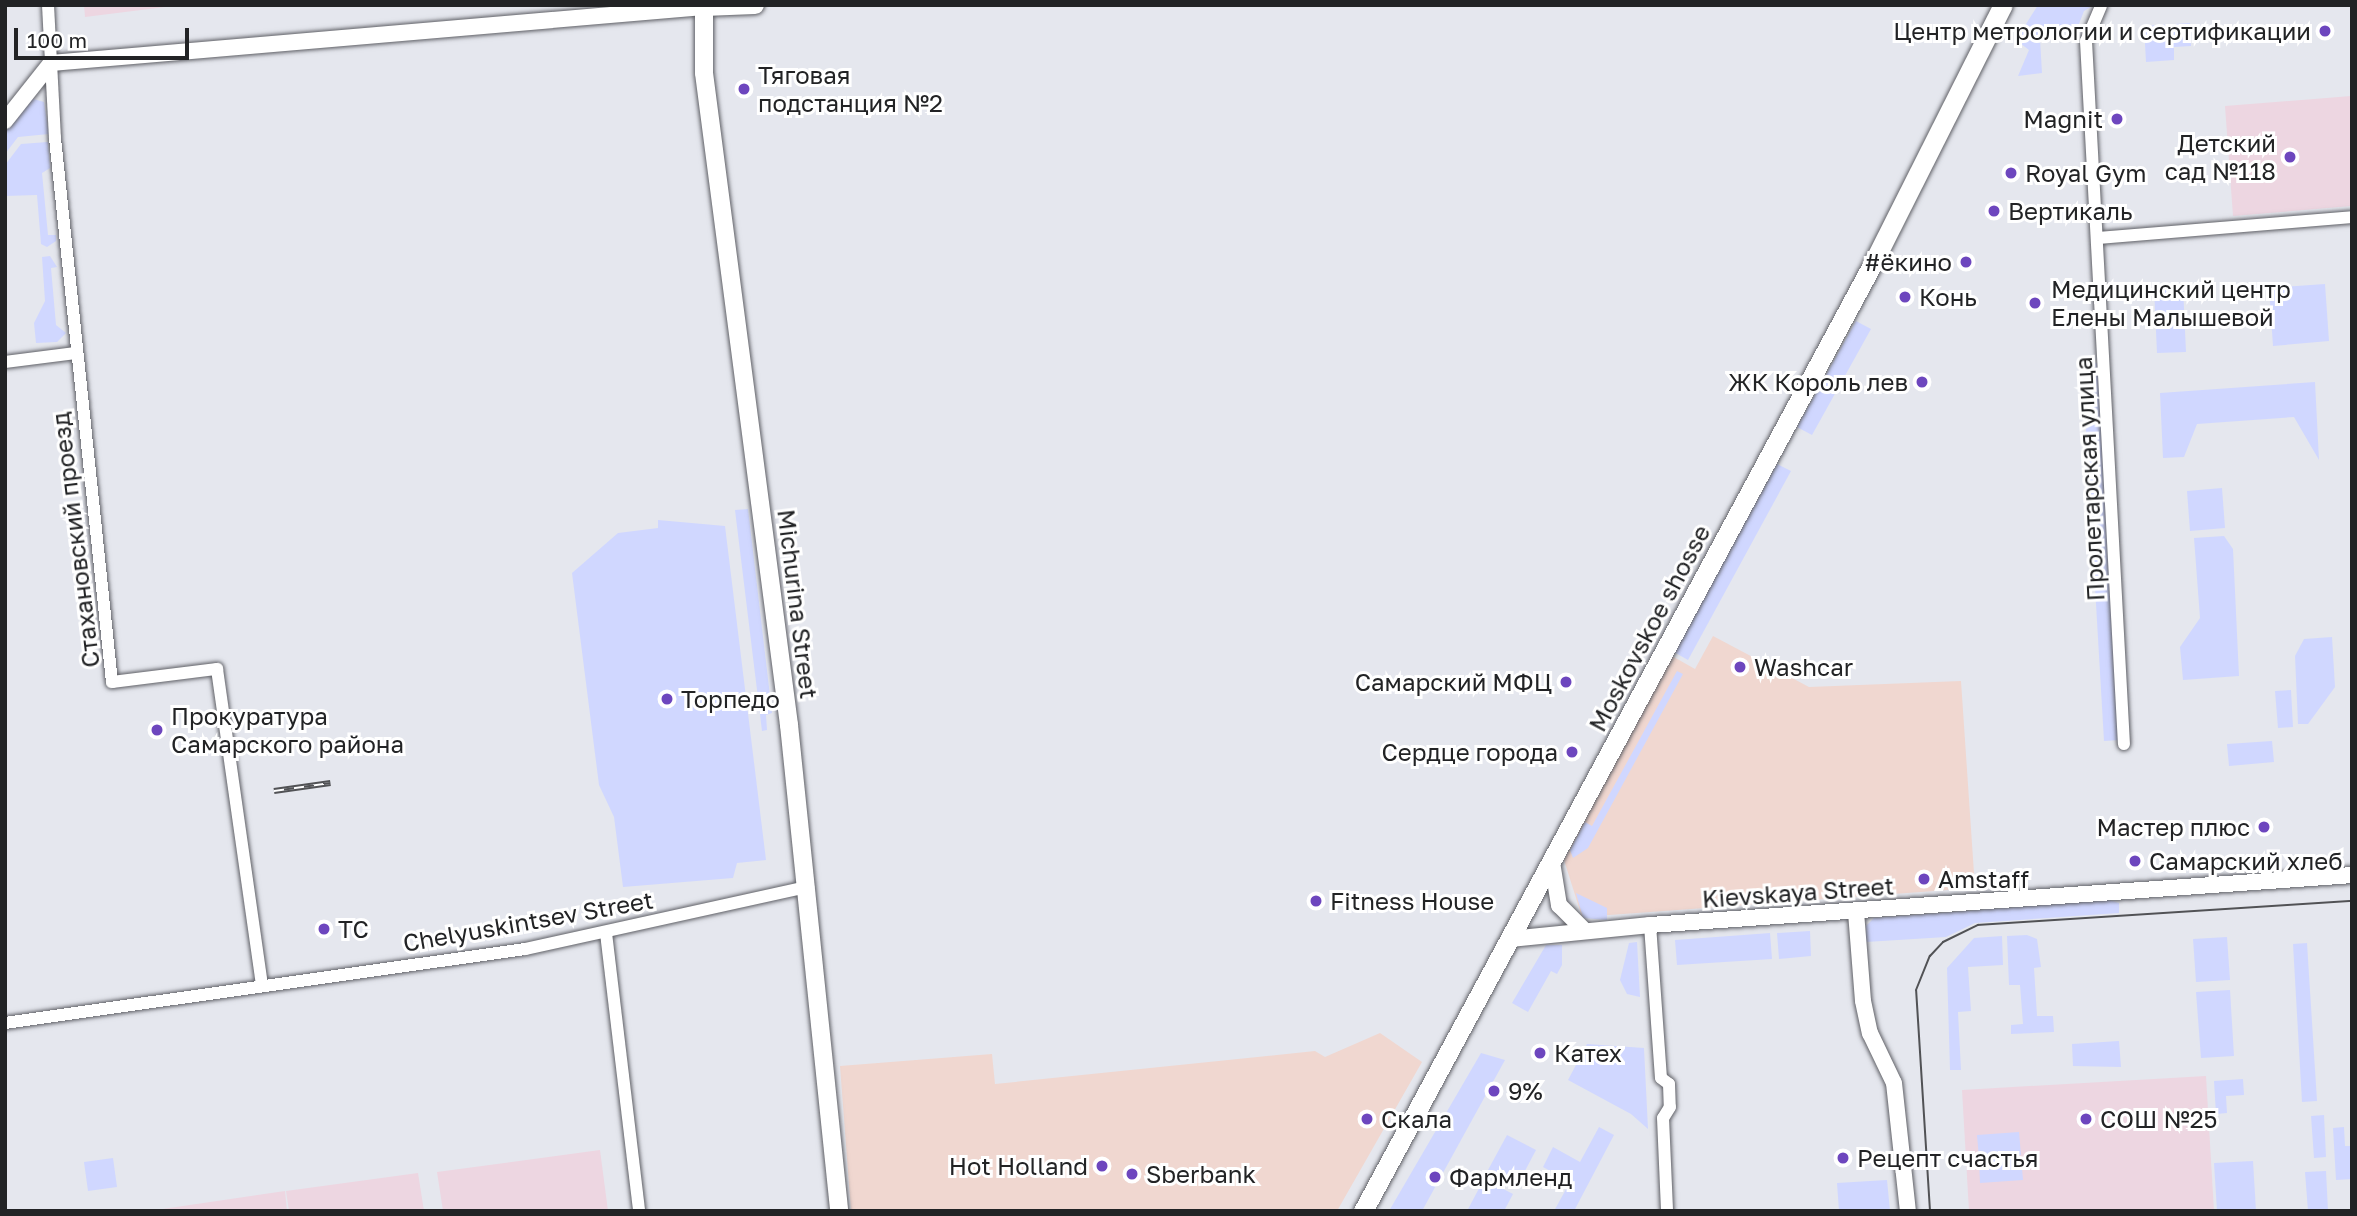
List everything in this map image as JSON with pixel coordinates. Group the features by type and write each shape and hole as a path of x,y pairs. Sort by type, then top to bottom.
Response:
{"main road":[{"path":"704,6 755,5"},
{"name":"Moskovskoe shosse","path":"1363,1211 1975,67 2003,5"},
{"name":"Moskovskoe shosse","path":"1975,67 2015,5"},
{"name":"Michurina Street","path":"704,6 704,73 808,887 839,1211"}],"street":[{"name":"Стахановский проезд","path":"48,5 55,138 75,353 112,681 217,669 262,986"},
{"path":"5,121 51,63 704,6"},
{"name":"Пролетарская улица","path":"2101,6 2086,41 2124,744"},
{"path":"2098,238 2352,217"},
{"path":"5,362 75,353"},
{"path":"1552,862 1559,905 1584,930"},
{"name":"Kievskaya Street","path":"1510,939 1584,930 2352,875"},
{"name":"Chelyuskintsev Street","path":"5,1023 606,933 808,887"},
{"path":"1856,912 1863,1002 1870,1033 1894,1083 1908,1211"},
{"path":"1650,925 1661,1078 1669,1084 1670,1107 1663,1118 1667,1211"},
{"path":"606,933 639,1211"}],"shaded area":[{"path":"84,5 181,5 85,17"},
{"path":"2038,5 2094,5 2084,11 2077,29 2040,39 2042,73 2018,76 2029,50 2016,40"},
{"path":"2190,23 2191,46 2174,47 2174,60 2146,62 2144,26"},
{"name":"Детский сад №118","path":"2351,96 2352,206 2233,216 2225,106"},
{"path":"30,98 44,102 49,134 18,137 5,154 5,128"},
{"path":"48,142 50,168 42,173 48,235 56,235 56,241 47,247 41,244 37,195 5,196 5,165 21,144"},
{"path":"50,256 57,267 51,268 56,325 66,333 57,342 36,343 34,323 45,301 42,257"},
{"path":"2325,284 2329,341 2273,346 2269,288"},
{"path":"2183,287 2186,352 2157,353 2154,288"},
{"path":"1856,321 1871,329 1812,435 1797,427"},
{"path":"2098,363 2120,740 2104,741 2082,364"},
{"path":"2315,382 2319,460 2294,417 2197,424 2184,457 2163,458 2160,393"},
{"path":"1777,464 1791,471 1688,660 1674,652"},
{"path":"2222,488 2225,528 2190,531 2187,491"},
{"path":"748,509 772,713 766,715 767,730 762,731 735,510"},
{"name":"Торпедо","path":"658,520 725,526 766,860 737,863 733,878 623,887 614,817 599,785 572,573 618,533 658,528"},
{"path":"2224,536 2233,549 2239,676 2183,680 2180,647 2200,618 2194,538"},
{"path":"1713,636 1809,687 1961,681 1975,888 1582,917 1564,860 1672,656 1695,669"},
{"path":"2332,637 2335,687 2308,724 2298,724 2295,656 2304,639"},
{"path":"1677,671 1683,674 1588,848 1573,858 1570,850 1585,822 1592,826"},
{"path":"2291,690 2293,727 2278,728 2275,691"},
{"path":"2272,741 2274,762 2229,766 2227,744"},
{"path":"1576,893 1607,908 1607,920 1583,918"},
{"path":"2109,900 2119,903 2119,913 1975,923 1946,937 1866,942 1866,926 1874,918"},
{"path":"1810,931 1811,956 1779,959 1777,933"},
{"path":"1770,933 1772,959 1677,965 1675,940"},
{"path":"2027,935 2037,939 2041,967 2034,968 2037,1016 2053,1016 2054,1032 2011,1034 2011,1025 2023,1024 2020,985 2009,985 2007,936"},
{"path":"2002,936 2003,965 1968,967 1971,1011 1958,1012 1961,1070 1950,1070 1947,968 1974,938"},
{"path":"2227,937 2230,980 2196,982 2193,939"},
{"path":"1637,942 1640,997 1627,994 1620,980 1629,943"},
{"path":"2307,943 2317,1101 2302,1102 2293,944"},
{"path":"1546,945 1562,945 1562,965 1557,974 1551,971 1528,1012 1512,1003"},
{"path":"2230,990 2234,1056 2201,1058 2196,992"},
{"path":"1380,1033 1422,1062 1337,1211 851,1211 840,1066 992,1054 995,1084 1315,1051 1325,1057"},
{"path":"2119,1041 2121,1067 2073,1066 2072,1044"},
{"path":"1587,1044 1644,1048 1648,1129 1631,1114 1568,1080"},
{"path":"1481,1053 1505,1060 1422,1211 1389,1211"},
{"name":"СОШ №25","path":"2206,1076 2214,1211 1969,1211 1962,1090"},
{"path":"2243,1079 2244,1095 2226,1096 2227,1113 2216,1114 2214,1081"},
{"path":"2324,1115 2326,1157 2314,1158 2311,1116"},
{"path":"1599,1127 1614,1135 1574,1211 1554,1211 1570,1182 1543,1167 1553,1147 1580,1162"},
{"path":"2344,1127 2345,1146 2352,1146 2352,1179 2336,1180 2333,1128"},
{"path":"2019,1132 2021,1155 1979,1158 1977,1135"},
{"path":"1507,1135 1536,1150 1517,1186 1488,1170"},
{"path":"600,1150 608,1211 443,1211 437,1172"},
{"path":"2021,1157 2023,1180 1980,1183 1979,1160"},
{"path":"113,1158 117,1187 88,1191 84,1162"},
{"path":"2253,1161 2256,1211 2217,1211 2214,1163"},
{"path":"2326,1171 2328,1211 2308,1211 2305,1172"},
{"path":"418,1173 424,1211 289,1211 286,1191"},
{"path":"1484,1179 1513,1194 1504,1211 1467,1211"},
{"path":"1887,1180 1890,1211 1839,1211 1837,1183"},
{"path":"285,1191 287,1211 149,1211"}],"tram line":[{"path":"1930,1211 1916,990 1930,956 1943,942 1978,925 2352,901"}],"railway":[{"path":"274,791 330,783"}],"place":[{"name":"Центр метрологии и сертификации","path":"2325,31"},
{"name":"Тяговая подстанция №2","path":"744,89"},
{"name":"Magnit","path":"2117,119"},
{"name":"Детский сад №118","path":"2290,157"},
{"name":"Royal Gym","path":"2011,173"},
{"name":"Вертикаль","path":"1994,211"},
{"name":"#ёкино","path":"1966,262"},
{"name":"Конь","path":"1905,297"},
{"name":"Медицинский центр Елены Малышевой","path":"2035,303"},
{"name":"ЖК Король лев","path":"1922,382"},
{"name":"Washcar","path":"1740,667"},
{"name":"Самарский МФЦ","path":"1566,682"},
{"name":"Торпедо","path":"667,699"},
{"name":"Прокуратура Самарского района","path":"157,730"},
{"name":"Сердце города","path":"1572,752"},
{"name":"Мастер плюс","path":"2264,827"},
{"name":"Самарский хлеб","path":"2135,861"},
{"name":"Amstaff","path":"1924,879"},
{"name":"Fitness House","path":"1316,901"},
{"name":"ТС","path":"324,929"},
{"name":"Катех","path":"1540,1053"},
{"name":"9%","path":"1494,1091"},
{"name":"Скала","path":"1367,1119"},
{"name":"СОШ №25","path":"2086,1119"},
{"name":"Рецепт счастья","path":"1843,1158"},
{"name":"Hot Holland","path":"1102,1166"},
{"name":"Sberbank","path":"1132,1174"},
{"name":"Фармленд","path":"1435,1177"}]}
